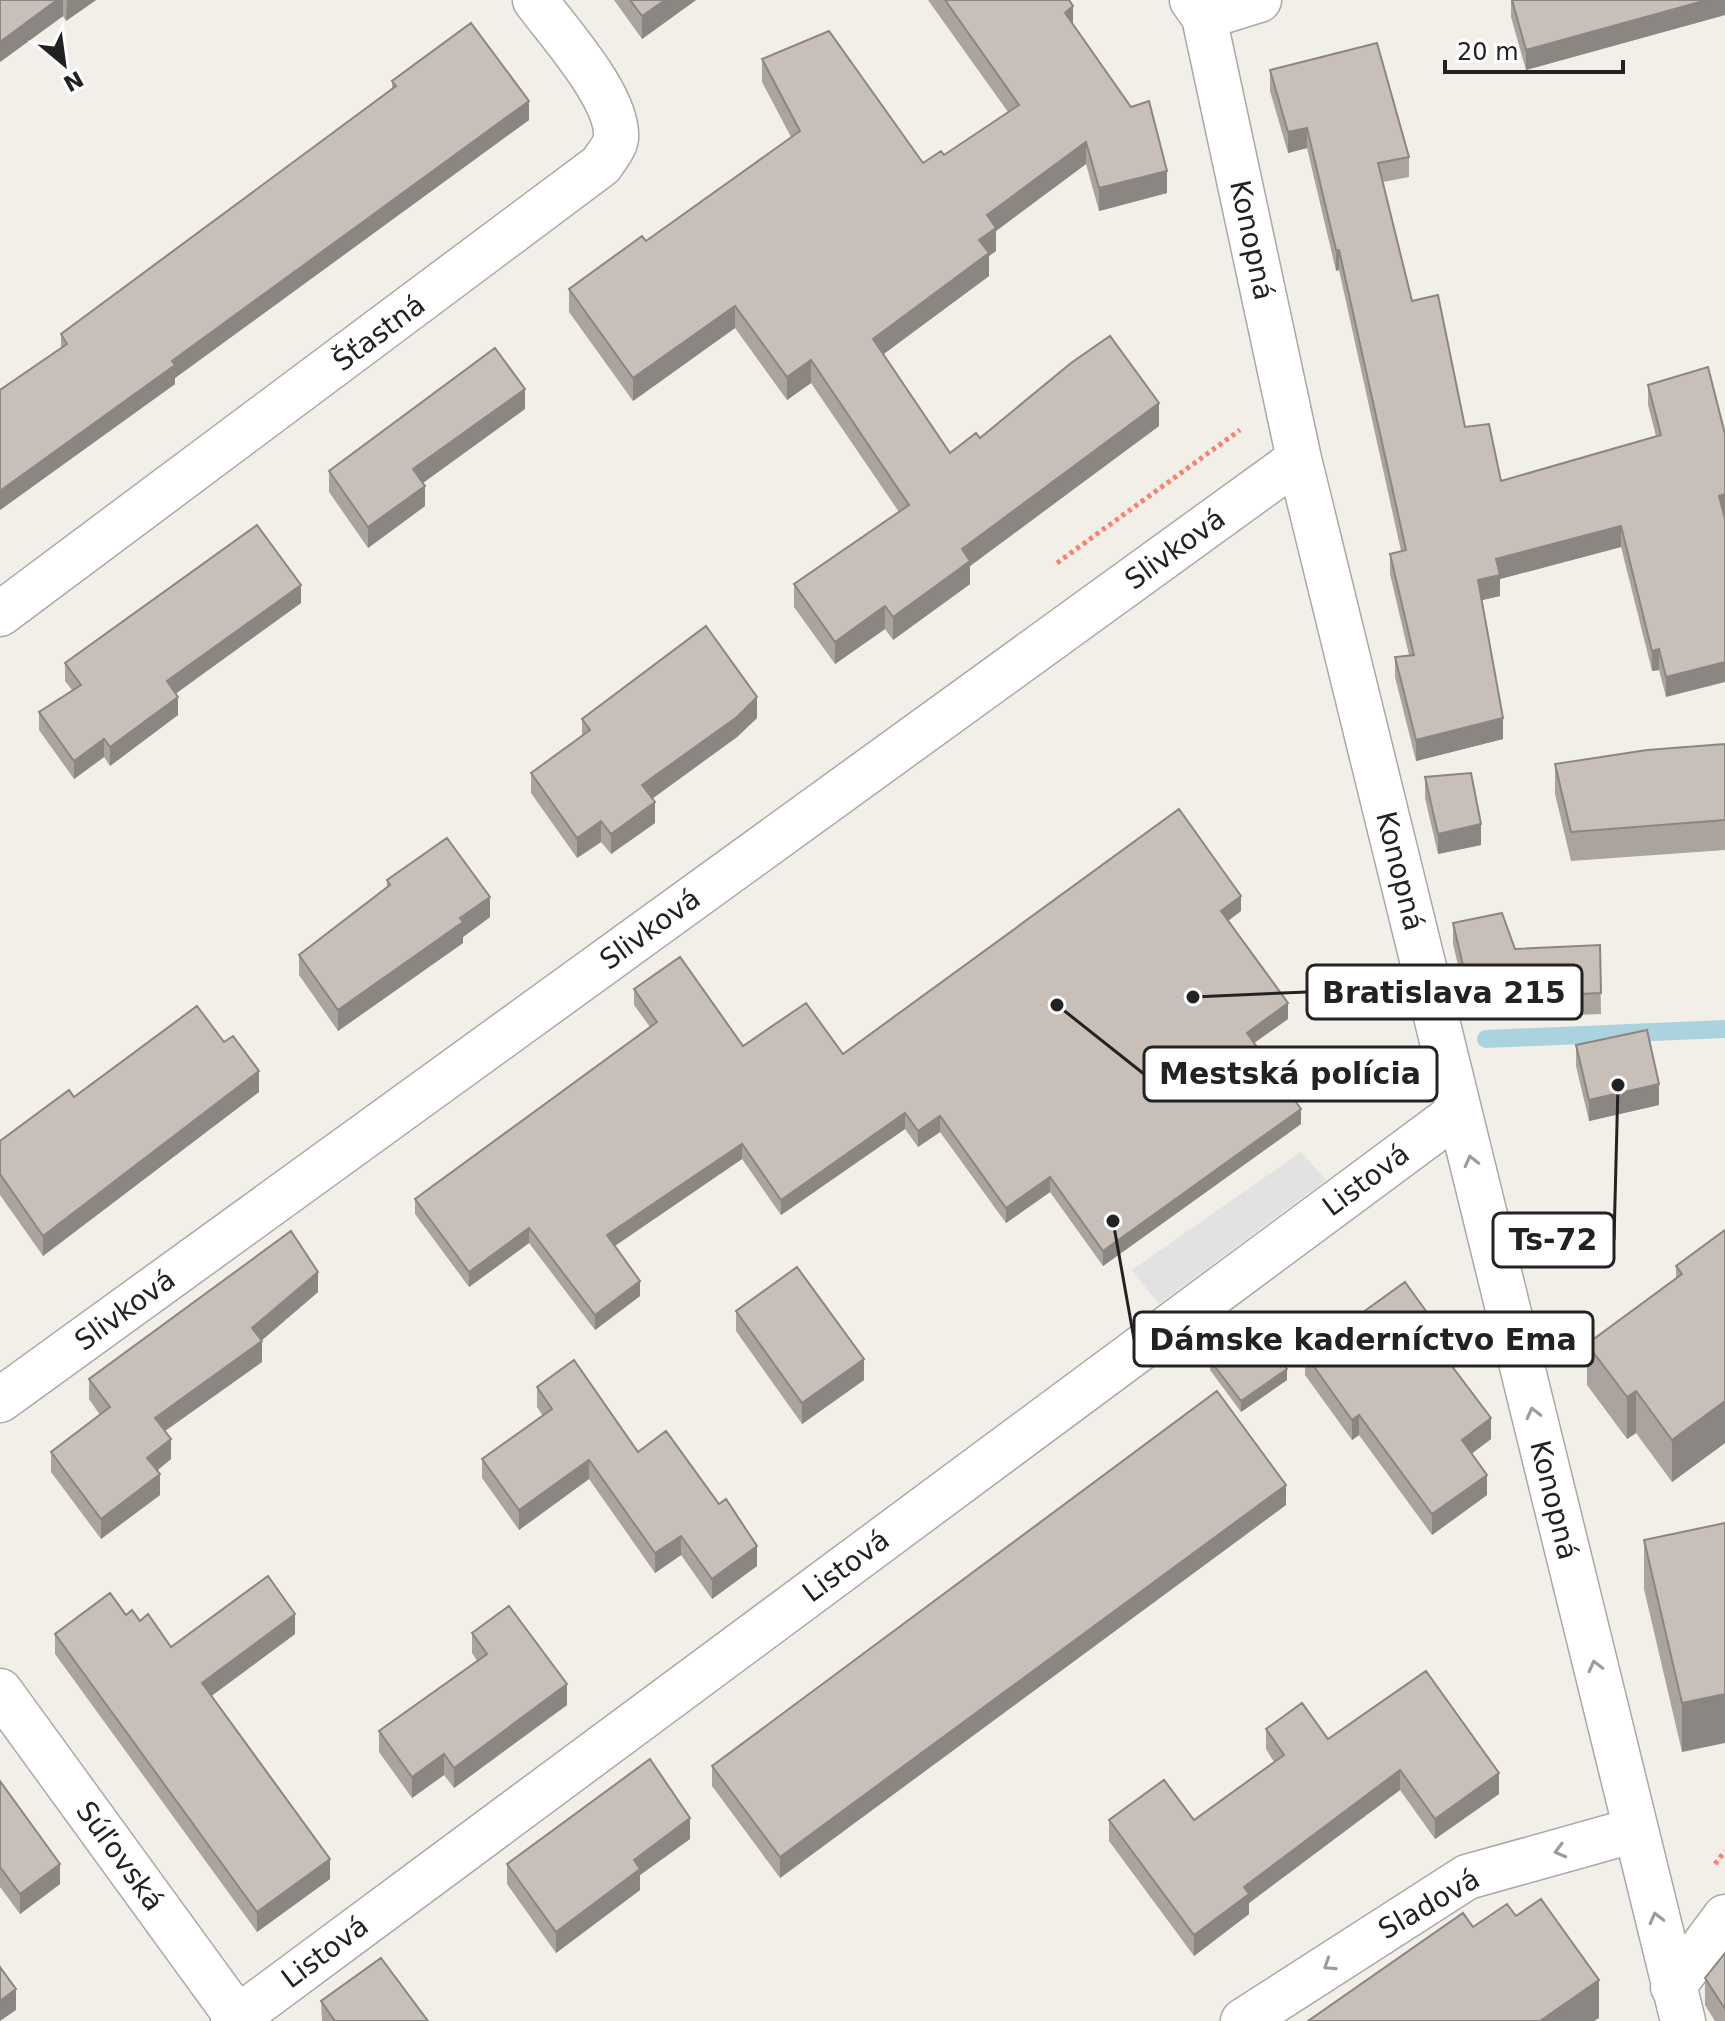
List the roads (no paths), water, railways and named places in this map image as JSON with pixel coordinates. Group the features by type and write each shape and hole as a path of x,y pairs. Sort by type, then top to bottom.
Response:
{"street":[{"name":"Šťastná","path":"0,614 601,165 616,141 615,118 602,94 535,0"},
{"path":"1198,8 1259,0"},
{"name":"Konopná","path":"1198,8 1299,459 1678,2004"},
{"name":"Slivková","path":"0,1400 1299,459"},
{"name":"Listová","path":"237,2020 1459,1112"},
{"name":"Súľovská","path":"0,1691 237,2020"},
{"name":"Sladová","path":"1243,2021 1467,1877 1635,1830"},
{"path":"1678,2004 1725,1917"}],"waterway":[{"path":"1486,1039 1725,1029"}],"place":[{"name":"Bratislava 215","path":"1193,997"},
{"name":"Mestská polícia","path":"1057,1005"},
{"name":"Ts-72","path":"1618,1085"},
{"name":"Dámske kaderníctvo Ema","path":"1113,1221"}]}
